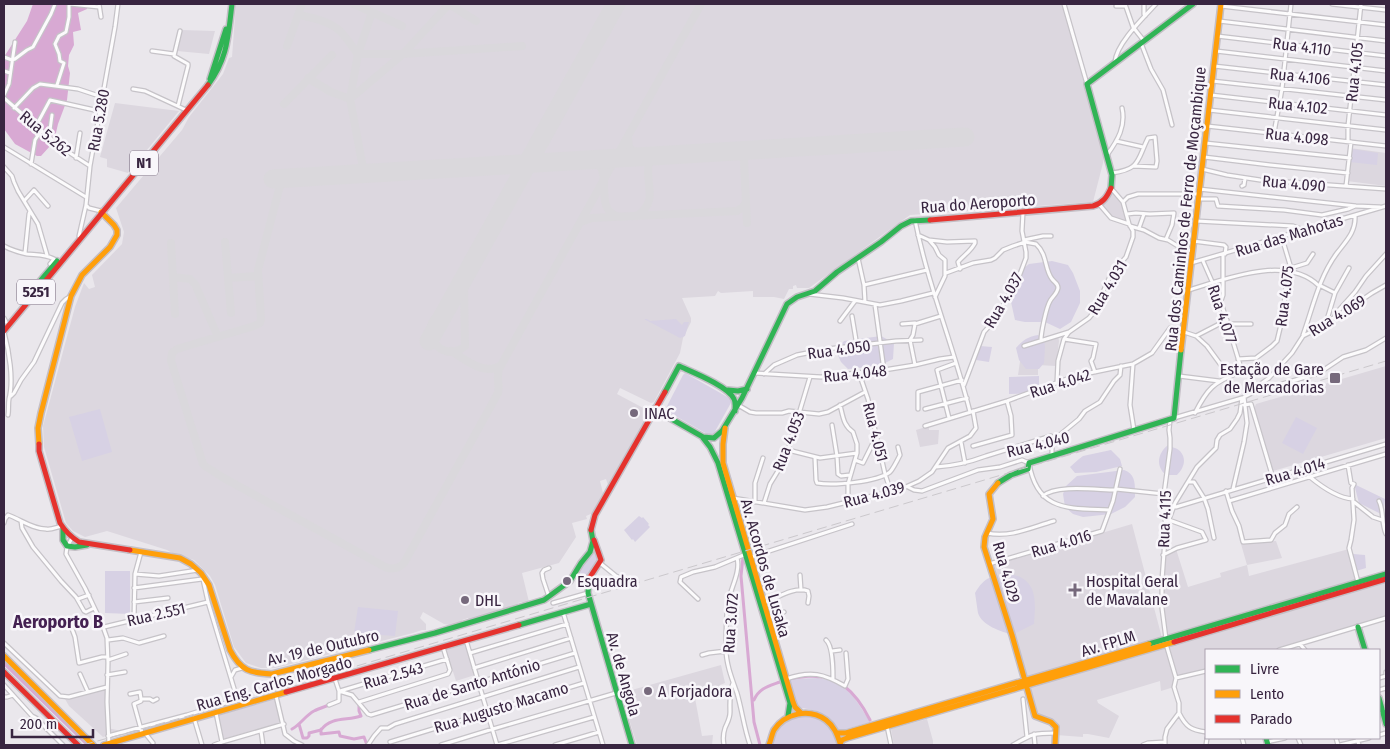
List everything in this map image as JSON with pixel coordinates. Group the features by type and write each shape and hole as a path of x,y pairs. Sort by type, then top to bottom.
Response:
{"main road":[{"name":"N1","path":"69,252 209,82 226,30 230,4"},
{"name":"N1","path":"39,281 78,236 102,212 192,106 217,73 227,46 231,18 230,4"},
{"path":"1099,204 1104,200 1111,188 1112,173 1087,84 1193,4"},
{"name":"Rua dos Caminhos de Ferro de Moçambique","path":"1172,418 1179,376 1221,5"},
{"name":"Rua do Aeroporto","path":"703,437 714,438 726,426 747,390 787,304 797,297 815,292 837,272 901,226 915,220 1082,208 1099,204"},
{"path":"88,544 72,548 64,545 62,527 38,443 41,413 71,296 83,275 116,239 117,230 115,226 102,212"},
{"name":"5251","path":"4,331 69,252"},
{"name":"5251","path":"5,322 39,281"},
{"path":"598,552 591,549 593,541 592,526 595,515 679,366 726,390 734,398 735,411"},
{"path":"726,390 747,390"},
{"path":"654,409 703,437"},
{"name":"Rua 4.040","path":"1029,463 1172,418"},
{"name":"Av. Acordos de Lusaka","path":"726,426 722,444 722,455 748,556 790,703 788,716"},
{"name":"Av. Acordos de Lusaka","path":"703,437 718,463 764,603 793,702 801,713"},
{"name":"Rua 4.029","path":"1029,463 1028,469 1006,477 990,492 993,519 984,537 983,544 1012,634 1024,684 1035,716 1050,720 1056,727 1056,733"},
{"path":"566,585 585,582 600,563 601,557 595,545 592,526"},
{"path":"62,527 72,538 88,544 180,558 192,564 209,585 230,650 243,668"},
{"name":"Av. 19 de Outubro","path":"243,668 256,674 272,674 435,633 538,603 566,585 575,575 591,549"},
{"name":"Av. FPLM","path":"1302,601 1386,574"},
{"path":"575,575 576,579 588,593"},
{"path":"588,593 589,578"},
{"name":"Av. FPLM","path":"836,733 846,733 912,713 1024,684 1302,601 1386,579"},
{"name":"Av. de Angola","path":"588,593 632,745"},
{"name":"Rua Eng. Carlos Morgado","path":"107,744 591,605"},
{"path":"1358,627 1365,649"},
{"name":"Av. FPLM","path":"1024,684 1036,678 1166,642"},
{"path":"4,656 93,745"},
{"path":"4,672 78,745"},
{"path":"840,745 842,740 847,738 1024,684"},
{"path":"1383,711 1386,724"},
{"path":"770,745 773,732 777,726 788,716 801,713 822,717 828,721 836,733 840,745"},
{"path":"1055,745 1056,733"}],"street":[{"path":"4,56 12,60 17,59 33,47 56,4"},
{"path":"57,85 64,63 60,61 55,44 59,36 66,32 70,4 99,5 101,17"},
{"name":"Rua 5.280","path":"78,236 86,205 90,166 118,4"},
{"path":"1064,4 1087,84"},
{"path":"1144,4 1145,16"},
{"path":"1115,62 1118,53 1134,29 1156,4"},
{"path":"1274,133 1282,88 1291,4"},
{"path":"1332,4 1361,5 1386,10"},
{"path":"1116,6 1125,5 1134,29 1142,42 1151,69 1163,90 1172,125"},
{"path":"1221,5 1386,25"},
{"name":"Rua 4.105","path":"1346,186 1350,158 1348,126 1361,5"},
{"path":"1219,22 1386,40"},
{"path":"174,54 180,31"},
{"name":"Rua 4.110","path":"1217,36 1386,56"},
{"path":"4,96 9,84 14,42"},
{"path":"152,51 174,54 177,58 188,64 178,106"},
{"path":"1216,51 1386,71"},
{"name":"Rua 4.106","path":"1214,66 1386,86"},
{"path":"4,71 10,73"},
{"path":"1212,81 1386,100"},
{"path":"14,108 39,84 78,89 102,97"},
{"path":"133,89 145,91 186,110"},
{"name":"Rua 4.102","path":"1211,95 1386,115"},
{"name":"Rua 5.262","path":"4,96 14,108 47,136 90,166"},
{"path":"36,126 50,100 100,111"},
{"path":"1107,155 1123,125 1122,108"},
{"path":"1209,110 1386,130"},
{"path":"47,136 50,130 52,115"},
{"name":"Rua 4.098","path":"1207,126 1386,146"},
{"path":"32,164 35,140 41,130"},
{"path":"76,158 80,133"},
{"path":"1112,173 1126,170 1133,166 1140,159 1148,138 1155,137 1156,167 1133,166"},
{"path":"1116,141 1143,147"},
{"path":"1205,143 1350,158"},
{"path":"4,147 86,197"},
{"path":"1204,157 1348,173"},
{"path":"4,168 12,176 39,226 46,255"},
{"name":"Rua 4.090","path":"1202,169 1220,174 1289,183 1386,189"},
{"path":"1242,186 1244,185 1245,178"},
{"name":"Rua 4.031","path":"1057,382 1058,361 1064,339 1069,332 1089,318 1094,312 1112,271 1126,257 1133,237 1133,231 1129,225 1123,202 1111,188"},
{"path":"24,201 34,190 48,206"},
{"path":"1123,202 1128,197 1138,194 1199,194 1385,207"},
{"path":"1199,194 1216,200 1218,206 1284,210 1322,215 1356,206"},
{"path":"1099,204 1111,218 1192,251"},
{"path":"86,205 89,208 102,212"},
{"name":"Rua das Mahotas","path":"1191,263 1385,207"},
{"path":"25,254 28,214 30,211"},
{"name":"Rua 4.037","path":"964,386 984,332 995,320 1020,274 1026,255 1022,226 1023,212"},
{"path":"1127,214 1174,213 1172,225 1166,239"},
{"path":"1139,228 1144,214"},
{"path":"1303,336 1319,286 1335,256 1352,233 1355,225 1355,216"},
{"name":"Rua 4.039","path":"733,498 805,510 818,509 891,492 919,481 936,467 948,448 962,442 975,429 964,386 933,293 915,220"},
{"path":"1196,221 1293,226 1304,230"},
{"path":"918,235 929,240 947,242 975,240 971,250 958,262 960,269"},
{"path":"946,273 973,263 991,260 1003,250 1024,241 1051,236"},
{"name":"Rua 4.075","path":"1238,359 1255,358 1276,343 1283,316 1286,286 1291,270 1282,238"},
{"path":"929,240 939,255 945,259 946,273 935,298"},
{"path":"1024,241 1036,244 1041,250 1052,280 1057,284 1057,290 1048,306 1042,340"},
{"path":"1194,241 1226,246 1221,302"},
{"path":"4,246 25,254 46,255 54,260 28,294"},
{"path":"1189,290 1223,279 1260,271 1291,270 1307,263 1314,254"},
{"path":"1335,316 1386,254"},
{"path":"858,258 864,285 865,302"},
{"name":"Rua 4.077","path":"1203,261 1221,302 1241,368"},
{"path":"1326,323 1335,293 1349,268"},
{"path":"864,285 927,270"},
{"path":"1291,270 1335,293"},
{"name":"Rua 4.069","path":"1252,393 1255,388 1277,370 1292,353 1303,336 1321,327 1335,316 1386,286"},
{"path":"808,294 843,298 875,305 901,302 933,293"},
{"path":"8,415 11,396 34,362 62,304 66,298 71,296"},
{"path":"840,321 855,301"},
{"path":"875,305 884,370"},
{"path":"852,316 857,346"},
{"path":"902,324 916,323 941,316"},
{"path":"1196,336 1226,320"},
{"path":"915,365 910,340 916,323"},
{"path":"1228,324 1251,324"},
{"name":"Rua 4.042","path":"925,426 1031,393 1075,376 1133,364 1152,353 1170,328 1184,331"},
{"path":"4,331 9,352 11,396"},
{"path":"1184,331 1196,336 1207,346 1229,376"},
{"path":"1024,346 1069,332"},
{"path":"1172,418 1319,374 1343,357 1366,350 1386,338"},
{"path":"1064,339 1096,344 1094,358 1091,361 1095,372"},
{"name":"Rua 4.050","path":"764,374 774,365 797,355 896,341 921,340"},
{"name":"Rua 4.048","path":"754,373 821,378 884,370 954,357"},
{"path":"948,418 937,369 956,363"},
{"path":"1133,364 1130,405 1134,430"},
{"path":"1052,455 1051,448 1053,442 1079,419 1085,410 1100,402 1120,375 1121,366"},
{"name":"Rua 4.051","path":"859,373 891,492"},
{"path":"1179,376 1219,381 1238,373"},
{"name":"Rua 4.053","path":"764,503 770,484 788,450 810,377"},
{"path":"918,409 918,392 962,380"},
{"path":"1195,412 1206,393 1219,381"},
{"path":"738,405 750,412 756,413 782,413 789,411 819,414 865,392"},
{"path":"1233,489 1245,436 1247,418 1243,397"},
{"path":"1166,525 1181,492 1197,467 1216,448 1217,440 1233,426 1240,415 1243,397"},
{"path":"925,409 967,398"},
{"path":"973,446 1012,435 1011,416 1007,401"},
{"path":"1241,407 1251,404 1274,478 1283,484"},
{"path":"840,405 844,422 854,432 857,444 857,453 848,484 848,501"},
{"name":"Rua 4.115","path":"1172,418 1169,430 1170,449 1164,494 1166,525 1163,556 1162,608 1166,642 1176,678 1174,687 1179,704 1179,713"},
{"path":"832,425 839,475 850,475"},
{"path":"936,467 947,467 965,463 1051,436"},
{"path":"855,460 863,463 873,443 878,442"},
{"path":"962,442 965,463"},
{"name":"Rua 4.014","path":"1173,507 1176,508 1233,489 1386,444"},
{"path":"815,458 817,483 848,484 886,474 892,469 894,462 899,457 898,447"},
{"path":"788,450 815,458 857,453"},
{"path":"1229,501 1386,454"},
{"path":"755,502 755,483 763,458"},
{"name":"Rua 4.040","path":"908,486 914,490 922,491 978,470 1000,467 1019,460 1025,460 1029,463"},
{"path":"1029,463 1040,494 1062,507 1109,510 1120,470"},
{"path":"1348,465 1351,483 1354,484 1352,488 1352,540 1349,548 1358,582"},
{"path":"1310,476 1335,494 1353,501 1370,515 1382,520"},
{"path":"1188,482 1194,482 1204,498 1214,538"},
{"path":"1043,496 1051,491 1073,489 1116,489 1164,494"},
{"path":"1226,492 1244,542 1271,540 1275,533 1285,525 1289,514 1297,507"},
{"path":"1379,501 1386,534"},
{"path":"1164,506 1173,507"},
{"name":"Rua 4.016","path":"990,564 1103,530 1109,510"},
{"path":"4,524 7,515 44,530 62,527"},
{"path":"1163,556 1177,548 1206,541 1202,532 1169,520"},
{"path":"21,521 22,528 33,547 56,576 78,599 85,612 94,608"},
{"path":"987,533 1015,533 1054,521"},
{"path":"698,599 680,582 681,577 737,558 852,524"},
{"path":"72,538 66,551 68,557 104,627 108,640 107,744"},
{"path":"134,619 135,574 141,552"},
{"name":"Rua 3.072","path":"737,558 737,571 728,603 726,651 750,745"},
{"path":"600,563 616,576 623,579"},
{"path":"549,568 544,570 542,575 549,597"},
{"path":"135,574 159,576 186,573 201,574"},
{"path":"134,588 201,574"},
{"path":"108,736 187,716 235,700 236,694 201,574"},
{"path":"800,575 801,590"},
{"path":"764,603 793,590 808,591 808,603"},
{"path":"553,603 588,593"},
{"path":"78,599 88,595"},
{"path":"134,602 168,598"},
{"name":"Rua 2.551","path":"104,627 208,602"},
{"path":"563,612 603,745"},
{"path":"768,618 784,612"},
{"path":"1282,649 1386,618"},
{"path":"470,652 567,624"},
{"path":"72,629 79,663 102,657 108,658 126,654"},
{"path":"108,640 123,638 139,643 164,636"},
{"path":"474,668 571,638"},
{"path":"466,640 497,745 594,717"},
{"path":"826,640 830,644 832,651 833,679"},
{"path":"4,643 60,696 66,698 107,687"},
{"path":"1300,644 1304,649"},
{"path":"339,691 352,695 359,702 448,674 450,670 444,647"},
{"path":"832,651 840,650"},
{"path":"702,655 726,651"},
{"name":"Rua de Santo António","path":"359,702 369,715 575,653"},
{"path":"786,679 799,674 824,675 846,686 848,679 846,653"},
{"name":"Rua 2.543","path":"339,691 448,659"},
{"path":"368,745 380,728 388,728 395,724 482,696 579,667"},
{"path":"231,677 235,670 243,668"},
{"path":"1176,678 1205,671"},
{"path":"107,675 125,672"},
{"path":"80,674 88,692"},
{"path":"329,705 338,701 339,691 335,679"},
{"name":"Rua Augusto Macamo","path":"390,742 584,683"},
{"path":"724,745 724,730 730,713 730,690 733,683"},
{"path":"4,685 32,716 63,745"},
{"path":"130,694 140,692 141,699"},
{"path":"441,745 616,693"},
{"path":"4,697 13,695"},
{"path":"276,696 286,734 293,743 302,745"},
{"path":"153,743 140,727 134,704 141,701 141,699 154,701 157,699"},
{"path":"1023,699 1027,737"},
{"path":"216,713 222,742"},
{"path":"1142,745 1148,743 1165,744 1167,729 1179,713 1185,724 1205,732"},
{"path":"194,718 202,745"},
{"path":"214,745 284,724"},
{"path":"887,726 891,745"},
{"path":"261,731 263,745"},
{"path":"555,745 599,732"},
{"path":"1013,745 1034,734 1056,733"},
{"path":"1034,734 1035,745"},
{"path":"231,739 231,745"},
{"path":"1267,742 1280,739"},
{"path":"1339,745 1357,739 1359,745"}],"shaded area":[{"path":"33,4 87,4 87,9 78,13 81,30 73,32 74,45 69,55 68,66 70,73 67,100 55,137 41,156 37,156 15,144 4,129 4,57 27,21"},
{"path":"236,4 1063,4 1104,155 1103,163 1093,202 910,215 809,288 793,286 793,289 789,289 784,299 753,297 753,291 721,293 718,291 715,296 682,298 691,322 683,338 680,353 654,402 651,403 620,388 617,394 647,410 647,419 608,485 606,479 600,481 603,493 593,513 586,516 587,519 572,523 576,537 559,563 522,573 529,602 518,603 517,606 469,620 468,618 462,620 462,622 449,625 423,612 420,618 426,624 426,630 275,668 261,668 246,663 234,647 215,585 210,576 194,560 107,531 85,537 73,531 66,523 44,447 43,426 75,307 84,283 89,289 95,287 92,275 122,244 124,232 116,208 182,130 189,117 223,74 229,58 232,57"},
{"path":"181,30 215,31 209,54 177,51"},
{"path":"115,103 179,111 128,173 107,167 107,159 100,157"},
{"path":"1350,148 1386,153 1386,186 1347,181"},
{"path":"1352,149 1378,153 1377,165 1350,162"},
{"path":"1112,190 1123,203 1128,222 1111,217 1102,205"},
{"path":"1052,261 1068,265 1080,291 1080,303 1071,322 1060,329 1045,322 1015,320 1011,302 1019,272 1029,264"},
{"path":"644,319 650,321 676,319 682,325 684,322 689,322 685,336 680,338"},
{"path":"1038,335 1044,339 1044,363 1039,369 1026,369 1019,360 1016,348 1026,339"},
{"path":"881,336 894,343 893,359 879,366 848,369 841,362 836,351 844,341"},
{"path":"1058,336 1056,366 1038,365 1038,375 1018,375 1022,348"},
{"path":"980,346 992,347 989,362 976,360"},
{"path":"1386,366 1386,438 1273,471 1254,409 1256,404"},
{"path":"685,373 732,401 713,435 707,434 665,410"},
{"path":"1039,376 1039,393 1009,394 1009,377"},
{"path":"100,409 112,452 82,461 69,417"},
{"path":"1296,417 1317,428 1303,454 1282,443"},
{"path":"929,426 929,430 939,430 938,444 920,447 916,430"},
{"path":"1168,445 1179,450 1184,460 1183,466 1177,475 1166,475 1160,468 1160,456"},
{"path":"1111,450 1120,459 1122,466 1096,472 1075,473 1070,467 1083,456"},
{"path":"1124,470 1133,477 1135,488 1135,497 1125,507 1111,514 1083,517 1073,514 1065,507 1063,494 1066,486 1077,476"},
{"path":"1354,484 1385,499 1383,515 1359,503"},
{"path":"639,516 643,517 650,527 635,542 624,530"},
{"path":"1132,524 1162,638 1166,636 1162,608 1163,556 1176,549 1188,587 1221,577 1220,573 1247,565 1249,576 1349,549 1359,587 1386,579 1386,618 1282,649 1205,649 1205,671 1176,678 1174,687 1161,691 1160,681 1097,700 1098,703 1119,716 1109,738 1088,734 1083,734 1083,737 1056,735 1056,727 1038,718 1024,677 994,565"},
{"path":"1276,541 1282,558 1247,565 1241,544"},
{"path":"593,552 598,554 599,559 586,578 579,581 577,577 578,571"},
{"path":"1353,554 1365,555 1366,568 1356,571"},
{"path":"105,571 130,571 130,614 105,613"},
{"path":"1010,574 1021,577 1027,582 1033,592 1035,605 1034,624 1012,635 988,625 980,618 975,593 986,580 998,575"},
{"path":"358,607 398,611 395,636 354,633"},
{"path":"466,644 475,675 456,681 446,650"},
{"path":"721,665 725,683 720,685 721,691 695,698 702,736 713,735 712,745 637,745 621,693"},
{"path":"818,678 837,684 850,693 870,722 839,731 824,715 811,709 798,707 789,679"},
{"path":"107,688 107,728 122,731 103,737 69,706 65,699"},
{"path":"276,699 283,722 223,739 217,716"},
{"path":"799,716 813,717 824,722 832,731 837,745 773,745 776,734 781,726"},
{"path":"927,719 933,745 894,745 891,729"}],"waterway":[{"path":"741,556 743,557 741,576 754,722 760,745"},
{"path":"4,662 89,745"},
{"path":"793,678 822,677"},
{"path":"754,700 762,690 780,682"},
{"path":"844,686 859,701 870,720"},
{"path":"299,724 303,738 307,738 309,733 321,730 330,723 361,716 359,703"},
{"path":"292,729 311,713 329,705"},
{"path":"321,729 321,734 339,732 340,736 354,739 364,737 367,745"}],"taxiway":[{"path":"287,46 302,4"},
{"path":"354,4 402,26"},
{"path":"449,4 476,21"},
{"path":"308,78 331,92 350,99 403,54 449,4"},
{"path":"282,178 258,270 260,323 177,349 172,353 171,361 205,466 385,567 399,567 404,563 498,393 499,369 701,4"},
{"path":"364,173 350,99 358,54 372,12"},
{"path":"299,15 321,20 336,28 358,54 403,54 522,46"},
{"path":"284,104 332,55"},
{"path":"628,137 629,147 642,161"},
{"path":"732,151 740,154 744,160 746,154 753,150"},
{"path":"603,159 612,157 617,153"},
{"path":"637,216 644,210 650,198 649,162 654,157 664,155"},
{"path":"589,160 597,163 602,169 606,204 610,211 617,216"},
{"path":"744,160 747,223"},
{"path":"581,222 592,218 737,211 746,202"},
{"path":"225,242 231,313"},
{"path":"171,243 175,314"},
{"path":"445,312 436,318 431,325 431,334 439,348 447,351 456,351 465,346 464,286 466,274"},
{"path":"228,278 258,276"},
{"path":"173,277 190,279 195,284 218,337"},
{"path":"451,351 475,366 482,368 495,368 501,365"}],"runway":[{"path":"429,341 616,4"},
{"path":"273,179 965,137"}],"railway":[{"path":"83,745 188,716 1386,361"}],"traffic: fast":[{"path":"208,85 220,65 226,46 232,4"},
{"path":"1111,188 1112,175 1087,84 1193,4"},
{"path":"210,79 226,29"},
{"path":"654,409 703,437 714,438 722,431 742,398 787,304 797,297 815,291 837,272 901,226 911,221 930,220"},
{"path":"23,301 57,261"},
{"path":"998,483 1011,475 1028,469 1029,463 1174,418 1181,350"},
{"path":"665,392 679,366 725,389 734,399 735,411"},
{"path":"728,390 738,391 747,389"},
{"path":"703,438 718,463 790,703 788,716"},
{"path":"63,528 63,540 67,546 87,545"},
{"path":"369,650 435,633 544,600 570,581 590,552 593,541 591,530"},
{"path":"1149,644 1386,574"},
{"path":"589,578 588,593 632,745"},
{"path":"519,625 591,604"},
{"path":"1358,627 1365,649"},
{"path":"1380,702 1386,724"},
{"path":"1266,739 1268,745"}],"traffic: slow":[{"path":"1181,350 1221,4"},
{"path":"39,444 38,428 41,413 71,296 82,275 110,247 117,235 114,225 101,212"},
{"path":"725,428 723,463 793,702 801,713"},
{"path":"998,483 989,494 993,519 985,537 984,547 1035,716 1051,722 1056,727 1055,745"},
{"path":"130,550 180,558 191,564 201,573 209,585 230,650 242,667 252,672 272,674 369,650"},
{"path":"840,744 842,740 847,738 1174,642"},
{"path":"837,733 846,733 1149,644"},
{"path":"4,656 93,745"},
{"path":"104,745 286,692"},
{"path":"769,745 774,730 779,724 791,716 805,713 819,716 829,722 835,730 840,743"}],"traffic: jam":[{"path":"4,331 208,85"},
{"path":"930,220 1093,206 1104,199 1111,188"},
{"path":"591,530 595,515 665,392"},
{"path":"39,444 39,451 60,523 66,531 79,542 130,550"},
{"path":"580,582 590,577 601,560 594,540"},
{"path":"1174,642 1386,579"},
{"path":"286,692 519,625"},
{"path":"4,672 78,745"}],"place":[{"name":"Estação de Gare de Mercadorias","path":"1335,378"},
{"name":"INAC","path":"634,413"},
{"name":"Esquadra","path":"567,581"},
{"name":"Hospital Geral de Mavalane","path":"1075,590"},
{"name":"DHL","path":"465,600"},
{"name":"A Forjadora","path":"648,691"}],"district":[{"name":"Aeroporto B","path":"58,622"}]}
